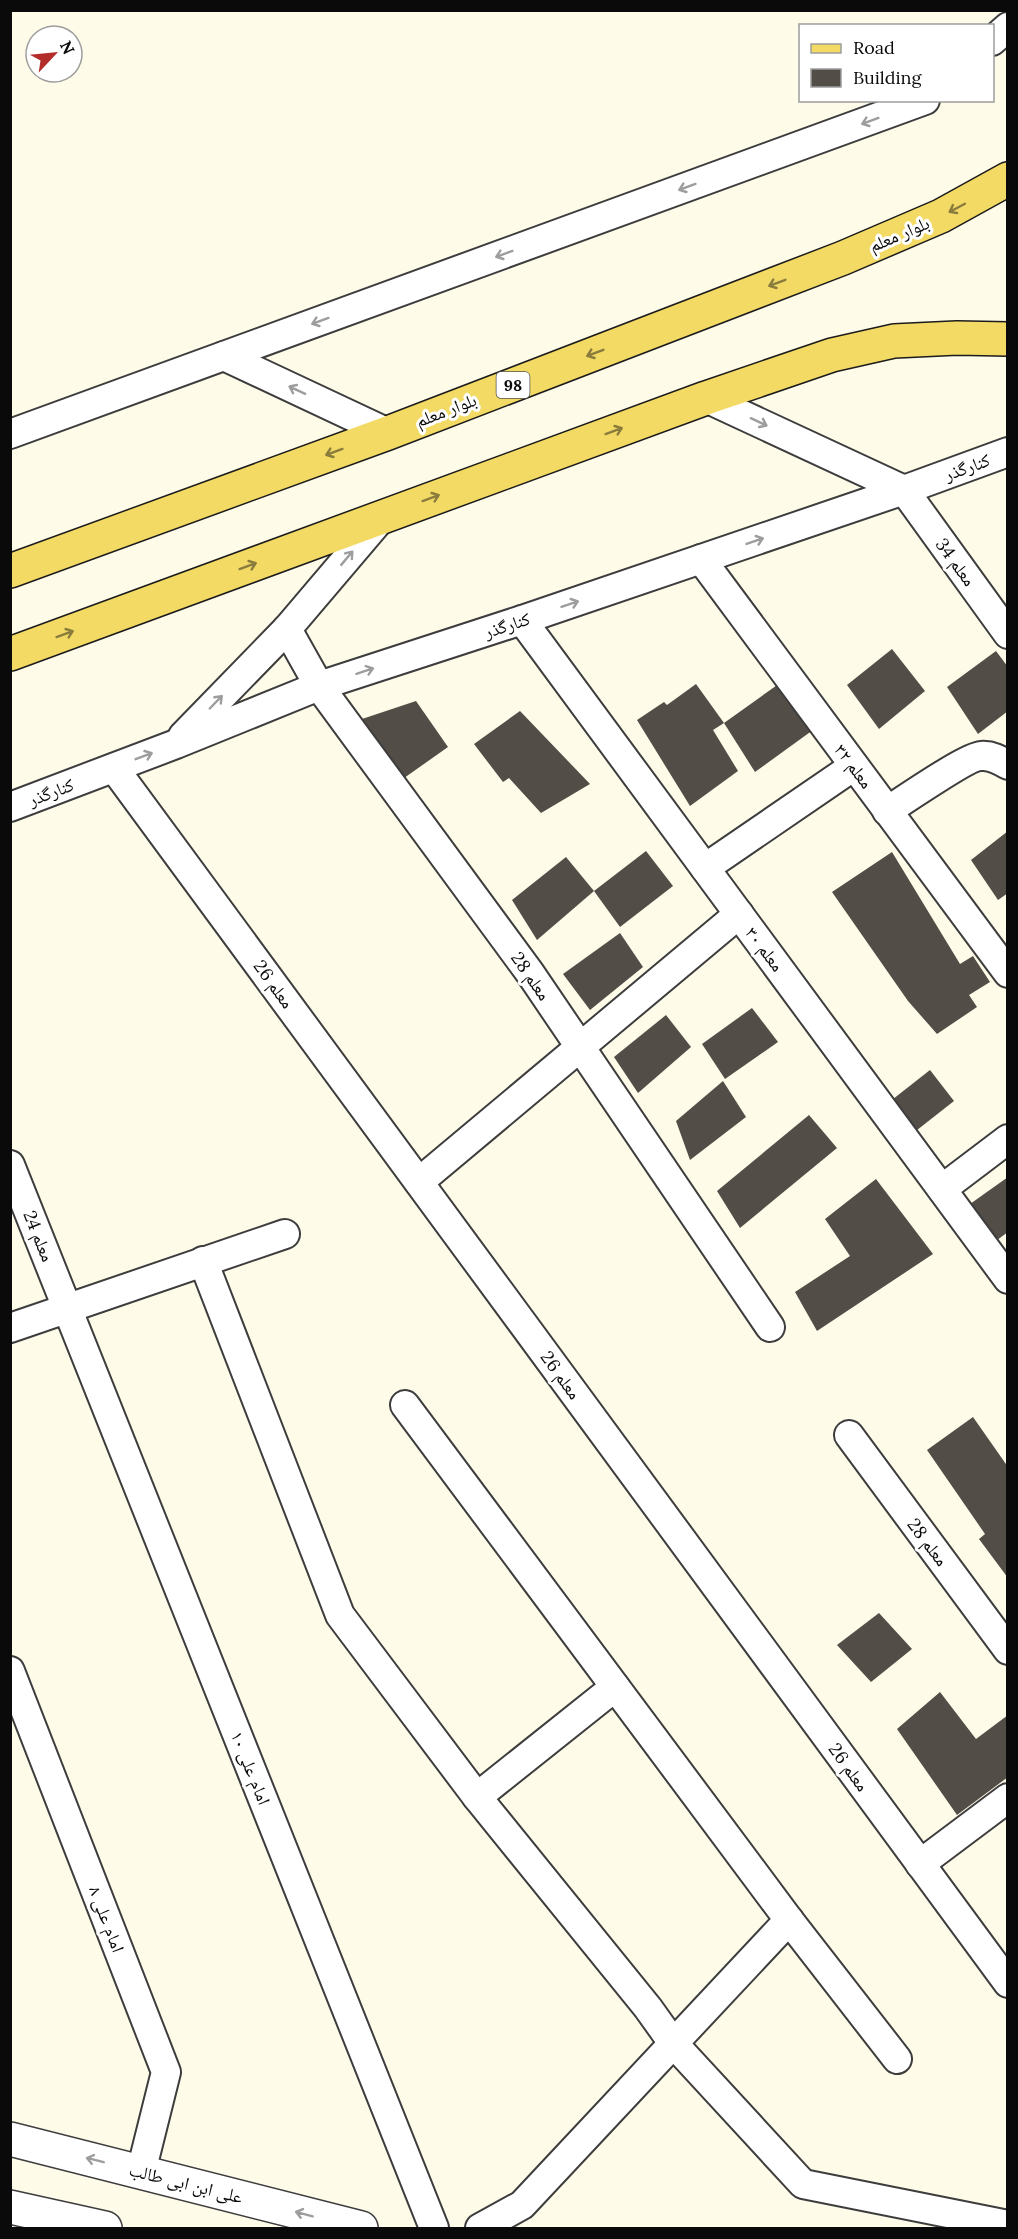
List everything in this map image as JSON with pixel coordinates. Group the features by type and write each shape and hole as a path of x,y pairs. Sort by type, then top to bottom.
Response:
{"main road":[{"name":"بلوار معلم","path":"10,571 388,432 843,258 941,216 1003,186"},
{"path":"10,654 706,398 832,355 894,341 957,338 1008,339"}],"street":[{"path":"994,40 1008,27"},
{"path":"10,434 920,102"},
{"path":"224,356 388,432"},
{"path":"706,398 904,490"},
{"name":"کنارگذر","path":"10,807 176,744 318,686 522,620 904,490 1008,452"},
{"name":"معلم 34","path":"904,490 1008,634"},
{"path":"176,744 287,629 383,516"},
{"name":"معلم ۳۲","path":"701,559 1008,973"},
{"name":"معلم ۳۰","path":"522,620 1008,1279"},
{"name":"معلم 28","path":"287,629 318,686 530,973 770,1327"},
{"path":"888,811 980,755 999,759 1008,765"},
{"path":"705,868 854,766"},
{"name":"معلم 26","path":"114,768 1008,1983"},
{"path":"419,1182 739,914"},
{"path":"942,1189 1008,1139"},
{"name":"معلم 24","path":"10,1165 68,1308"},
{"path":"10,1328 285,1234"},
{"path":"203,1261 340,1616 477,1797 648,2008 673,2043 803,2184 1008,2225"},
{"name":"امام علی ۱۰","path":"68,1308 434,2229"},
{"path":"405,1405 789,1920 897,2059"},
{"name":"معلم 28","path":"849,1435 1008,1650"},
{"name":"امام علی ۸","path":"10,1671 166,2072 141,2172"},
{"path":"477,1797 615,1687"},
{"path":"920,1864 1008,1798"},
{"path":"480,2229 522,2205 789,1920"},
{"name":"علی ابن ابی طالب","path":"10,2139 361,2229"},
{"path":"10,2207 105,2229"}],"building":[{"path":"892,649 925,691 879,729 847,685"},
{"path":"996,651 1008,667 1008,711 978,734 947,687"},
{"path":"780,683 813,730 755,772 724,723"},
{"path":"696,684 724,723 713,730 738,771 690,806 637,720 664,702 667,705"},
{"path":"416,701 448,747 380,795 338,727"},
{"path":"520,711 590,784 541,813 509,778 503,782 474,744"},
{"path":"1008,831 1008,893 998,900 971,860"},
{"path":"646,851 673,886 620,927 594,891"},
{"path":"892,852 960,964 973,956 990,982 969,995 977,1007 937,1034 908,1001 832,892"},
{"path":"566,857 594,891 537,940 512,900"},
{"path":"620,933 643,967 590,1010 563,974"},
{"path":"752,1008 778,1042 725,1079 702,1044"},
{"path":"666,1015 691,1047 638,1093 614,1057"},
{"path":"930,1070 954,1101 912,1134 888,1103"},
{"path":"723,1081 746,1117 690,1160 676,1121"},
{"path":"809,1115 837,1148 740,1228 717,1191"},
{"path":"1008,1177 1008,1232 982,1251 956,1214"},
{"path":"876,1179 933,1254 817,1331 795,1292 850,1256 825,1219"},
{"path":"973,1417 1008,1467 1008,1578 979,1539 985,1534 927,1450"},
{"path":"879,1613 912,1649 871,1682 837,1645"},
{"path":"940,1692 976,1739 1008,1715 1008,1777 957,1815 897,1729"}]}
